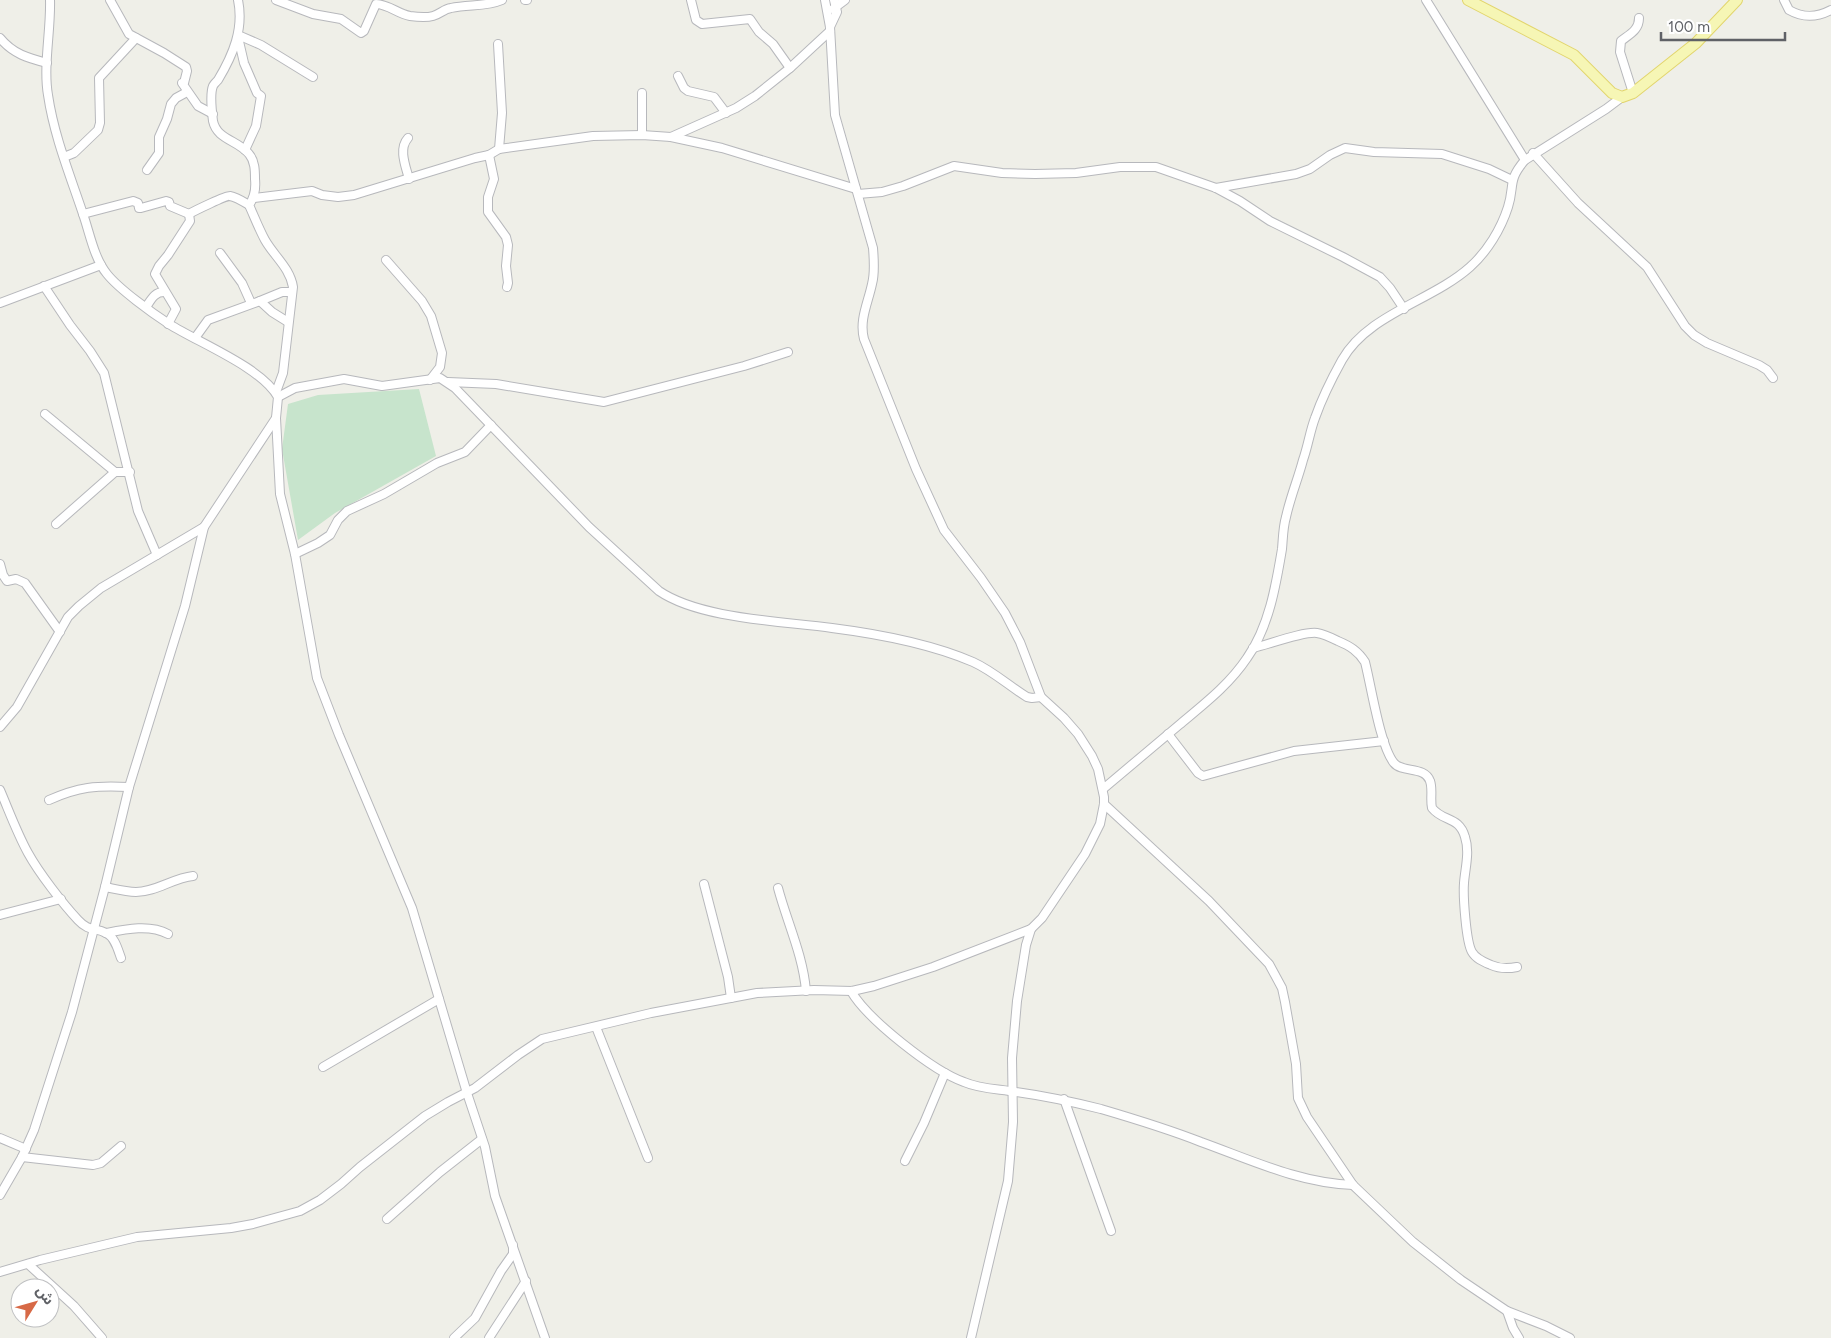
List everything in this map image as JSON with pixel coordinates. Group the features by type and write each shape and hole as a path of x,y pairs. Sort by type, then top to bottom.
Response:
{"main road":[{"path":"1468,0 1574,55 1612,93 1622,97 1634,93 1696,44 1737,0"}],"street":[{"path":"50,0 50,36 47,63 48,95 64,158 101,265 115,283 168,324 249,370 277,394"},
{"path":"110,0 129,34 164,52 186,67 186,76 182,84 198,106 213,114"},
{"path":"238,0 240,25 238,35 229,59 213,86 211,95 213,114 216,130 227,140 245,150 252,158 256,184 251,201 264,239 288,271 292,281 283,373 277,394 278,482 294,554 313,663 339,735 412,908 482,1139 495,1196 545,1338"},
{"path":"276,0 313,14 340,19 361,33 364,31 376,4 406,16 420,17 433,16 453,7 494,4 502,0"},
{"path":"691,0 696,20 702,24 750,19 759,32 773,44 790,68"},
{"path":"825,0 830,29 836,116 873,248 874,266 872,283 861,326 864,339 933,510 952,543 981,578 1005,613 1020,642 1041,697 1064,718 1085,744 1098,769 1103,789 1104,804 1096,834 1050,907 1031,929 1026,945 1016,1001 1012,1058 1012,1152 1008,1181 971,1338"},
{"path":"828,12 835,4 845,0"},
{"path":"1426,0 1525,160"},
{"path":"1784,0 1789,10 1801,16 1816,16 1831,10"},
{"path":"671,137 726,113 755,96 790,68 830,29 836,17 835,4"},
{"path":"1634,93 1620,52 1621,41 1634,32 1639,25 1638,18"},
{"path":"238,35 261,45 313,77"},
{"path":"238,35 244,63 250,73 257,93 261,96 256,126 245,150"},
{"path":"0,38 8,47 22,56 47,63"},
{"path":"64,158 74,153 97,133 100,122 99,78 136,38"},
{"path":"498,44 502,113 499,149"},
{"path":"678,76 684,88 688,91 714,96 726,113"},
{"path":"147,170 159,153 159,137 171,104 176,98 187,92"},
{"path":"642,93 642,135"},
{"path":"1103,789 1221,690 1253,648 1265,621 1277,581 1285,518 1314,419 1350,347 1370,329 1470,268 1485,251 1507,209 1515,171 1534,153 1606,109 1622,97"},
{"path":"189,214 200,207 232,196 251,201 312,191 338,196 354,195 489,155 499,149 593,136 642,135 671,137 722,148 857,192 882,192 954,166 1035,174 1076,173 1120,167 1156,167 1216,188 1270,221 1343,257 1380,278 1390,288 1404,309"},
{"path":"408,138 404,142 403,151 409,179"},
{"path":"1216,188 1296,174 1310,169 1330,154 1345,148 1374,152 1442,154 1489,169 1512,180"},
{"path":"1534,153 1578,203 1647,267 1685,326 1694,335 1707,344 1760,365 1774,378"},
{"path":"489,155 494,179 488,197 488,212 506,237 509,251 506,271 507,287"},
{"path":"83,214 133,201 138,203 139,208 169,202 170,206 189,214"},
{"path":"168,324 176,309 164,292 155,274 158,266 168,255 190,222 189,214"},
{"path":"220,253 255,302 288,322"},
{"path":"386,260 422,300 430,316 442,353 440,367 430,380"},
{"path":"0,303 101,265"},
{"path":"44,286 104,373 112,410 130,472 138,511 157,555"},
{"path":"146,307 154,296 164,292"},
{"path":"195,338 208,320 282,292 292,292"},
{"path":"448,382 496,384 604,402 744,366 788,352"},
{"path":"277,394 295,388 344,379 382,386 440,378 448,382 491,425 589,527 659,591 671,599 697,608 738,616 892,638 935,649 981,666 1027,697 1041,697"},
{"path":"45,414 115,472 130,472"},
{"path":"0,1195 26,1149 42,1109 72,1012 129,787 185,606 196,567 204,527 276,418"},
{"path":"294,554 330,535 338,520 347,512 384,494 437,463 465,452 491,425"},
{"path":"56,524 115,472"},
{"path":"0,725 18,707 68,618 78,606 101,588 204,527"},
{"path":"0,564 7,581 16,579 25,582 60,632"},
{"path":"1253,648 1316,633 1328,636 1354,648 1365,662 1384,741 1393,762 1401,768 1418,771 1428,778 1430,781 1432,808 1440,815 1458,824 1466,838 1463,896 1468,941 1472,953 1479,960 1497,968 1508,969 1517,967"},
{"path":"1168,734 1198,773 1203,776 1294,751 1384,741"},
{"path":"49,800 69,791 87,787 129,787"},
{"path":"0,790 29,855 79,922 93,930 106,933 160,929 168,934"},
{"path":"1104,804 1209,901 1270,964 1282,988 1285,1002 1296,1064 1298,1098 1307,1116 1353,1185 1442,1266 1507,1311 1546,1326 1570,1338"},
{"path":"105,887 139,892 157,888 178,878 193,876"},
{"path":"704,884 728,977 731,998"},
{"path":"778,888 785,916 803,967 806,990"},
{"path":"0,915 61,899"},
{"path":"0,1272 137,1236 230,1228 253,1224 300,1211 320,1200 425,1116 467,1093 518,1055 542,1040 651,1013 757,993 806,990 851,991 874,986 925,970 1031,929"},
{"path":"106,933 114,940 121,958"},
{"path":"851,991 857,1002 871,1016 906,1046 945,1073 964,1082 979,1087 1064,1099 1131,1118 1202,1142 1276,1171 1337,1184 1353,1185"},
{"path":"323,1067 439,998"},
{"path":"596,1027 648,1158"},
{"path":"905,1160 924,1123 945,1073"},
{"path":"1064,1099 1111,1230"},
{"path":"0,1138 26,1149"},
{"path":"387,1219 440,1172 482,1139"},
{"path":"22,1157 93,1165 101,1162 121,1146"},
{"path":"454,1338 475,1318 512,1254 512,1241"},
{"path":"28,1264 74,1306 102,1338"},
{"path":"489,1338 526,1281"},
{"path":"1507,1311 1519,1338"}],"green space":[{"path":"419,389 436,456 335,513 298,540 282,449 288,404 318,395"}]}
